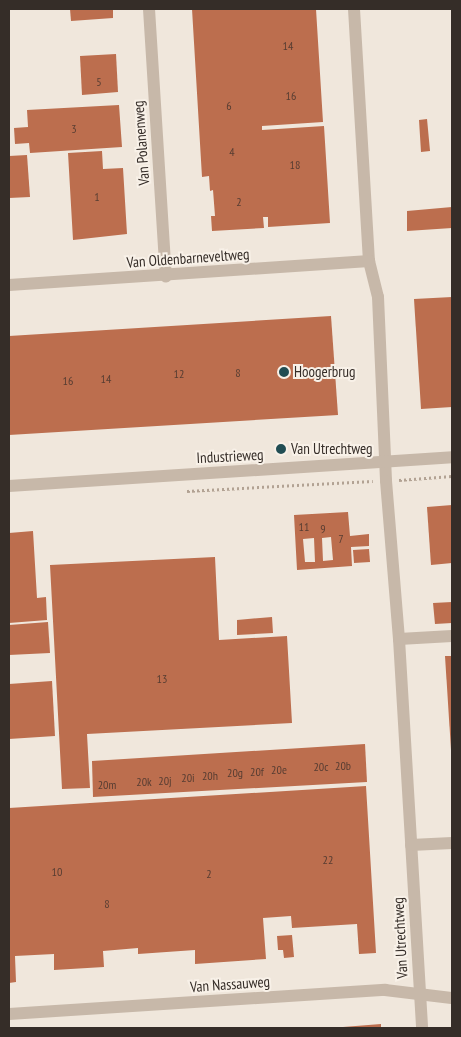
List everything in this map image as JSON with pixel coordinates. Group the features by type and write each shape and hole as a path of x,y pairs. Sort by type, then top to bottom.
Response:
{"street":[{"name":"Van Polanenweg","path":"149,9 166,276"},
{"name":"Van Utrechtweg","path":"354,9 369,261 378,296 386,481 399,639 422,1028"},
{"name":"Van Oldenbarneveltweg","path":"9,285 369,261"},
{"name":"Industrieweg","path":"9,486 452,457"},
{"path":"399,639 452,636"},
{"path":"411,846 452,843"},
{"name":"Van Nassauweg","path":"9,1014 385,990 452,998"}],"path":[{"path":"180,492 452,476"}],"building":[{"path":"70,9 113,9 113,18 71,21"},
{"path":"192,9 316,9 323,122 262,126 262,130 324,126 330,223 268,227 268,217 263,217 264,228 212,231 211,216 215,216 213,190 210,191 209,176 202,177"},
{"path":"116,54 118,92 82,95 80,56"},
{"path":"119,105 122,147 30,153 29,143 15,144 14,128 28,127 27,110"},
{"path":"427,119 430,151 421,152 419,120"},
{"path":"102,151 103,169 123,168 127,234 73,240 68,153"},
{"path":"27,155 30,197 9,198 9,156"},
{"path":"452,207 452,228 407,231 407,211"},
{"path":"452,297 452,407 421,409 414,299"},
{"path":"331,316 338,415 9,435 9,336"},
{"path":"452,505 452,563 431,565 427,507"},
{"path":"348,512 350,536 369,534 369,546 351,547 352,566 297,570 294,515","holes":["331,537 333,560 323,561 322,538","314,538 315,562 305,562 303,539"]},
{"path":"33,531 37,598 46,597 47,620 9,623 9,533"},
{"path":"369,549 370,562 354,563 353,550"},
{"path":"215,557 219,640 287,636 292,723 87,734 90,788 62,789 50,565"},
{"path":"452,602 452,623 435,624 433,603"},
{"path":"272,617 273,633 237,635 237,620"},
{"path":"48,622 50,653 9,655 9,625"},
{"path":"445,656 452,656 451,750"},
{"path":"52,681 55,736 9,739 9,684"},
{"path":"365,744 367,782 93,797 92,761"},
{"path":"366,786 376,953 359,954 357,924 292,928 291,916 263,918 266,959 195,964 195,950 138,954 138,948 103,951 104,967 54,970 54,954 15,956 16,982 9,983 9,808"},
{"path":"292,935 294,957 284,958 283,950 278,950 277,936"},
{"path":"381,1024 381,1028 343,1028 343,1027"}],"place":[{"name":"Hoogerbrug","path":"284,372"},
{"name":"Van Utrechtweg","path":"281,449"}]}
